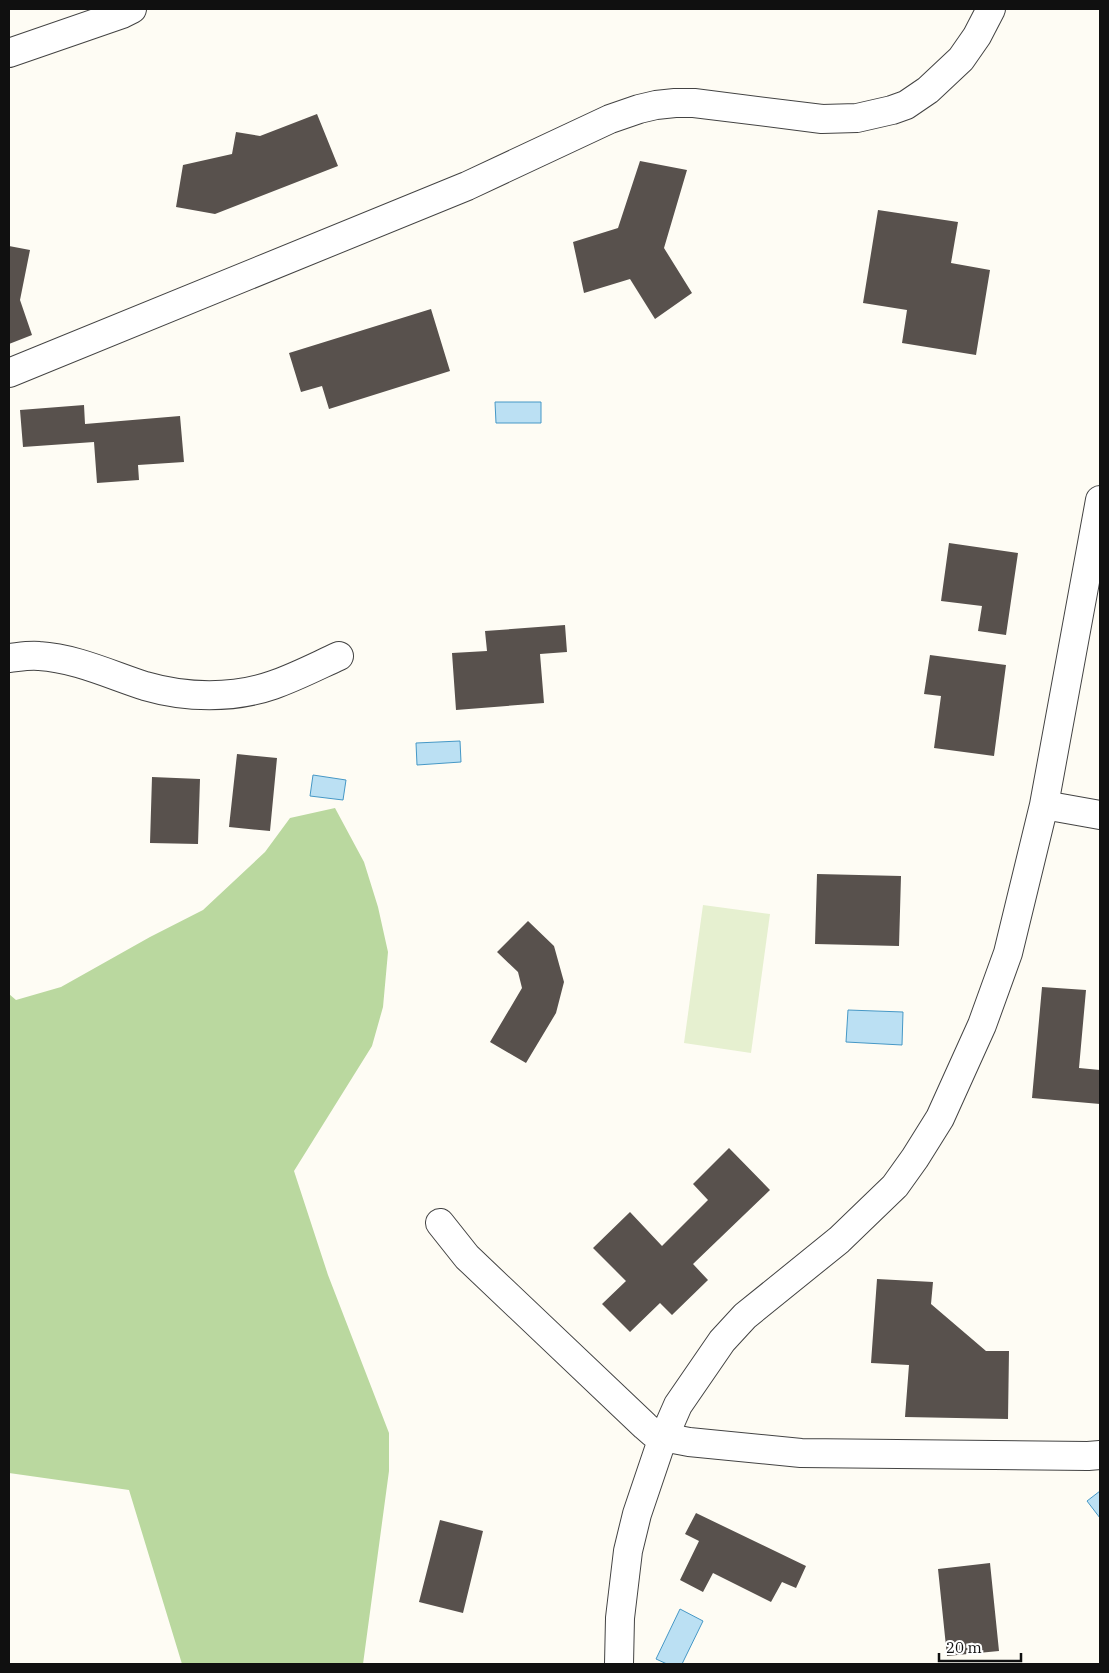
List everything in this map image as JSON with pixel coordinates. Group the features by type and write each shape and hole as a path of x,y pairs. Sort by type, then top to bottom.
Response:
{"street":[{"path":"9,53 132,9"},
{"path":"9,373 467,186 610,119 639,109 675,103 694,103 835,119 857,118 878,114 906,105 928,90 961,59 977,36 991,9"},
{"path":"619,1664 620,1618 628,1551 637,1514 664,1437 678,1405 722,1341 745,1316 839,1240 877,1205 905,1172 940,1118 982,1025 1008,953 1044,805 1100,500"},
{"path":"9,658 49,656 173,693 220,695 254,691 273,685 339,656"},
{"path":"1044,805 1100,815"},
{"path":"440,1223 467,1257 644,1426 664,1437 706,1445 801,1453 1100,1455"}],"green space":[{"path":"335,808 364,862 378,907 388,952 383,1007 372,1046 294,1171 328,1275 389,1433 389,1471 363,1664 182,1664 129,1490 9,1473 9,994 16,1000 61,987 150,937 203,910 265,852 290,818"},
{"path":"703,905 770,914 751,1053 684,1043"}],"water":[{"path":"495,402 541,402 541,423 496,423"},
{"path":"460,741 461,762 417,765 416,743"},
{"path":"313,775 346,780 343,800 310,796"},
{"path":"848,1010 903,1012 902,1045 846,1042"},
{"path":"1100,1491 1100,1518 1087,1501"},
{"path":"680,1609 703,1621 682,1664 667,1664 656,1659"}],"building":[{"path":"317,114 338,166 215,214 176,207 183,165 232,154 236,132 260,136"},
{"path":"640,161 687,170 664,248 692,293 655,319 630,279 584,293 573,242 618,228"},
{"path":"878,210 958,222 951,263 990,270 976,355 902,343 907,310 863,303"},
{"path":"9,246 30,250 20,300 32,335 9,344"},
{"path":"431,309 450,371 329,409 322,386 301,392 289,353"},
{"path":"84,405 85,424 180,416 184,462 138,465 139,480 97,483 94,442 23,447 20,410"},
{"path":"949,543 1018,553 1006,635 978,631 982,606 941,601"},
{"path":"565,625 567,652 540,654 544,703 456,710 452,653 487,651 485,631"},
{"path":"930,655 1006,665 994,756 934,748 941,696 924,694"},
{"path":"237,754 277,758 270,831 229,827"},
{"path":"152,777 200,779 198,844 150,843"},
{"path":"817,874 901,876 899,946 815,944"},
{"path":"528,921 554,946 564,982 556,1013 526,1063 490,1042 522,988 518,972 497,952"},
{"path":"1042,987 1086,990 1079,1068 1100,1070 1100,1104 1032,1098"},
{"path":"729,1148 770,1190 693,1264 708,1280 672,1315 660,1303 630,1332 602,1304 626,1281 593,1248 630,1212 662,1246 708,1200 693,1184"},
{"path":"877,1279 933,1282 931,1304 986,1351 1009,1351 1008,1419 905,1417 909,1365 871,1363"},
{"path":"696,1513 806,1566 796,1588 782,1582 771,1602 713,1573 703,1592 680,1580 699,1541 685,1534"},
{"path":"440,1520 483,1531 463,1613 419,1602"},
{"path":"990,1563 999,1651 947,1656 938,1569"}]}
